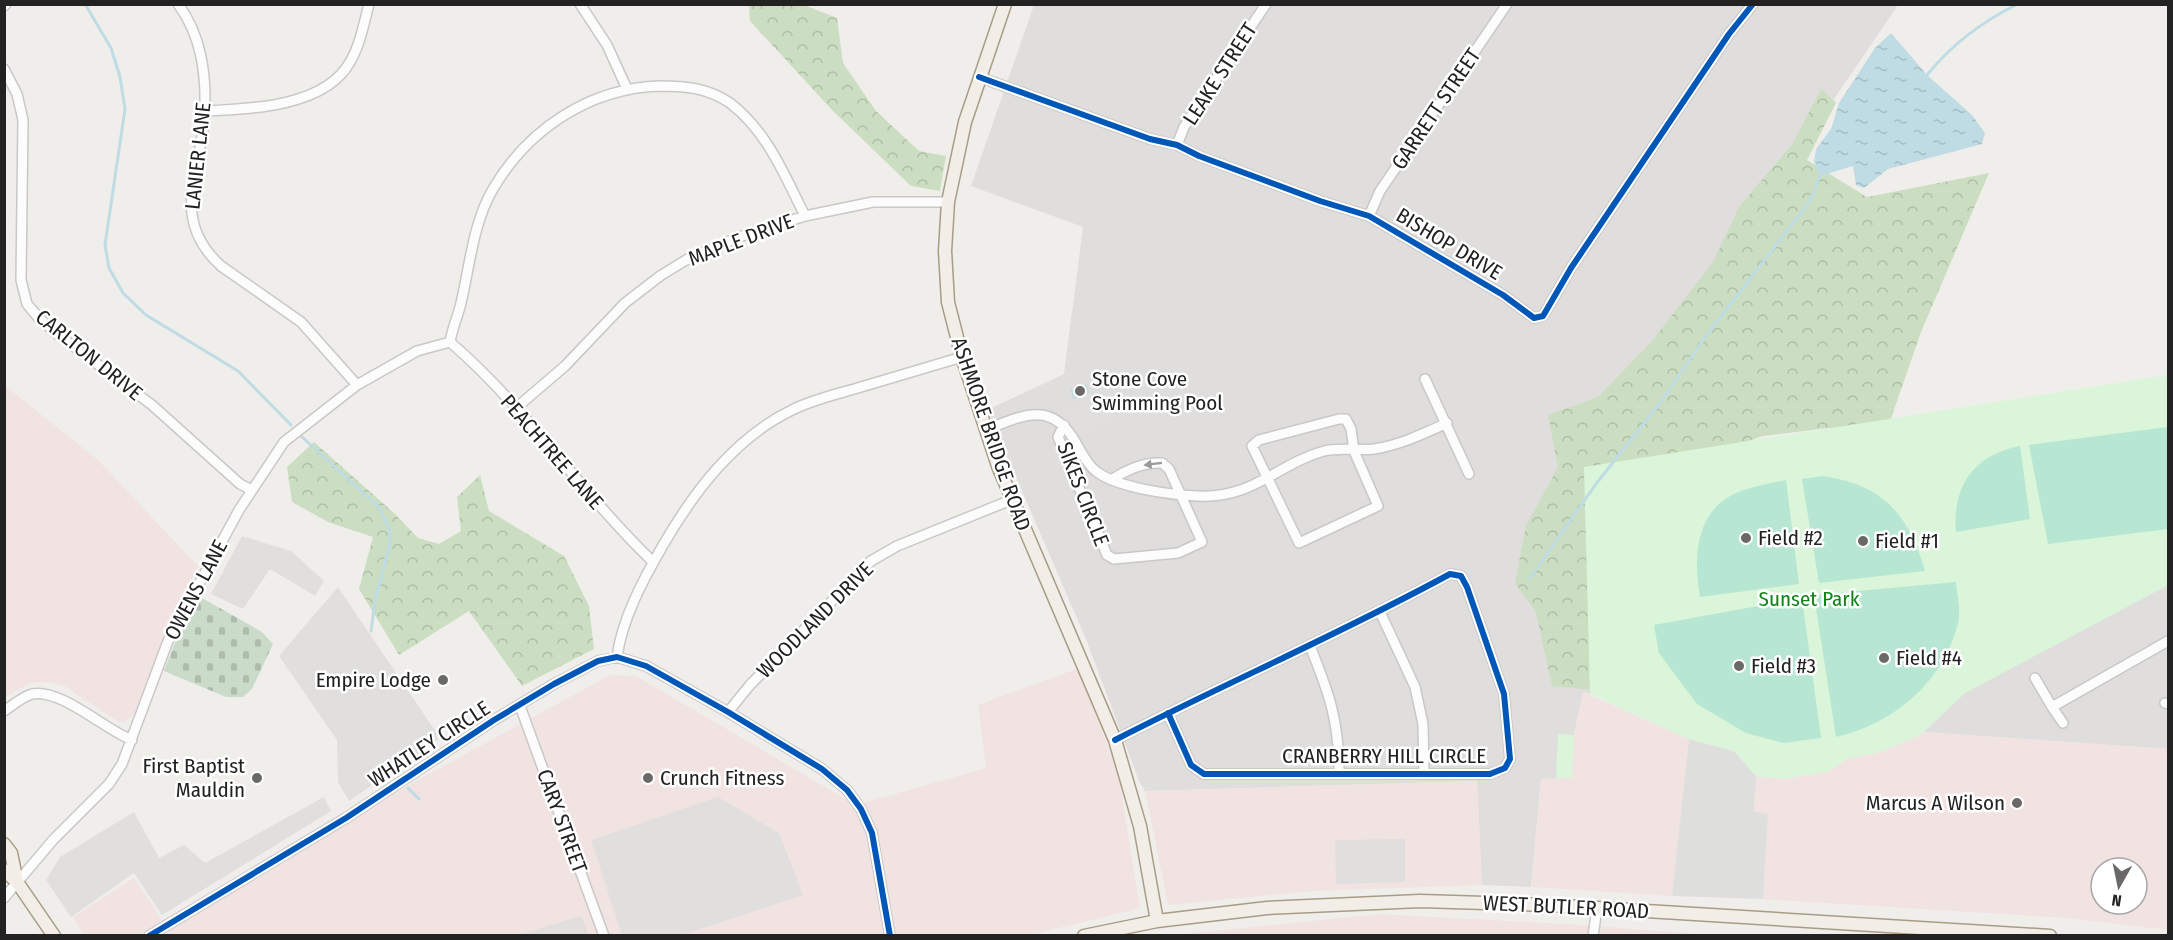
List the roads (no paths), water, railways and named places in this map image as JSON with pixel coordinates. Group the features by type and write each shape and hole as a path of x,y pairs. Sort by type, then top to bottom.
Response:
{"main road":[{"name":"ASHMORE BRIDGE ROAD","path":"1005,4 965,122 948,201 946,283 952,320 962,357 1011,500 1115,740 1140,826 1157,921"},
{"path":"4,844 11,853 17,882"},
{"path":"4,870 17,882 54,936"},
{"name":"WEST BUTLER ROAD","path":"1084,936 1157,921 1267,908 1371,902 1475,902 2050,936"}],"street":[{"name":"LANIER LANE","path":"178,4 197,39 204,73 205,111 191,203 192,222 197,237 208,255 220,266 301,322 357,385"},
{"path":"205,111 283,103 325,86 342,73 350,62 369,4"},
{"path":"580,4 607,45 627,89"},
{"name":"LEAKE STREET","path":"1177,145 1184,127 1266,4"},
{"name":"GARRETT STREET","path":"1369,216 1380,191 1508,4"},
{"name":"BISHOP DRIVE","path":"979,77 1150,139 1177,145 1200,156 1320,201 1369,216 1503,295 1534,318 1543,316 1571,268 1730,34 1753,4"},
{"name":"CARLTON DRIVE","path":"4,69 17,94 23,120 21,280 27,304 57,334 152,405 240,484 252,489"},
{"path":"450,342 480,219 501,177 523,149 556,120 577,108 627,89 692,87 712,93 729,103 748,119 764,139 805,216"},
{"name":"MAPLE DRIVE","path":"516,408 565,366 625,303 660,276 714,247 805,216 873,202 948,201"},
{"name":"OWENS LANE","path":"4,898 53,840 109,784 122,764 168,641 252,489 284,442 357,385 417,351 450,342"},
{"name":"PEACHTREE LANE","path":"450,342 473,362 516,408 623,534 653,562"},
{"path":"890,936 872,833 855,800 822,769 728,712 646,666 617,657 620,637 653,562 686,505 742,444 770,422 819,399 962,357"},
{"path":"1425,379 1469,474"},
{"path":"986,429 1029,414 1044,414 1064,425 1095,472 1132,486 1198,496 1236,494 1299,461 1326,450 1354,451 1398,444 1446,423"},
{"path":"1346,419 1352,429 1354,451 1378,507 1299,543 1252,446 1259,440 1346,419"},
{"name":"SIKES CIRCLE","path":"1064,425 1058,437 1107,555 1114,559 1178,553 1203,542 1178,493"},
{"path":"1112,480 1121,473 1152,462 1162,463 1169,469 1178,493"},
{"name":"WOODLAND DRIVE","path":"728,712 750,686 871,561 897,546 1011,500"},
{"name":"CRANBERRY HILL CIRCLE","path":"1115,740 1168,713 1380,612 1450,574 1461,576 1504,694 1510,759 1505,768 1490,774 1339,772 1204,774 1191,765 1168,713"},
{"path":"1380,612 1415,687 1423,724 1424,772"},
{"path":"2052,707 2169,641"},
{"path":"1310,646 1329,693 1335,718 1339,772"},
{"name":"WHATLEY CIRCLE","path":"149,936 346,818 494,720 581,669 617,657"},
{"path":"2035,678 2063,723"},
{"path":"4,711 31,694 54,695 113,733 132,740"},
{"name":"CARY STREET","path":"520,706 604,936"},
{"path":"1593,936 1597,909"}],"water":[{"path":"1891,33 1927,75 1972,115 1985,133 1982,144 1888,169 1864,188 1856,185 1853,166 1820,176 1814,162 1816,149 1831,129 1839,103 1875,48"},
{"name":"Stone Cove Swimming Pool","path":"1086,384 1090,392 1074,399 1070,390"}],"waterway":[{"path":"85,4 111,48 120,77 125,109 105,245 109,268 123,293 146,315 238,371 291,425"},
{"path":"1927,75 1969,34 2018,4"},
{"path":"1530,578 1596,484 1660,403 1706,336 1810,201 1820,176"},
{"path":"302,437 379,507 388,526 391,540 375,601 371,631"},
{"path":"408,788 419,799"}],"place":[{"name":"Stone Cove Swimming Pool","path":"1080,391"},
{"name":"Field #2","path":"1746,538"},
{"name":"Field #1","path":"1863,541"},
{"name":"Field #4","path":"1884,658"},
{"name":"Field #3","path":"1739,666"},
{"name":"Empire Lodge","path":"443,680"},
{"name":"First Baptist Mauldin","path":"257,778"},
{"name":"Crunch Fitness","path":"648,778"},
{"name":"Marcus A Wilson","path":"2017,803"}],"park label":[{"name":"Sunset Park","path":"1809,599"}]}
